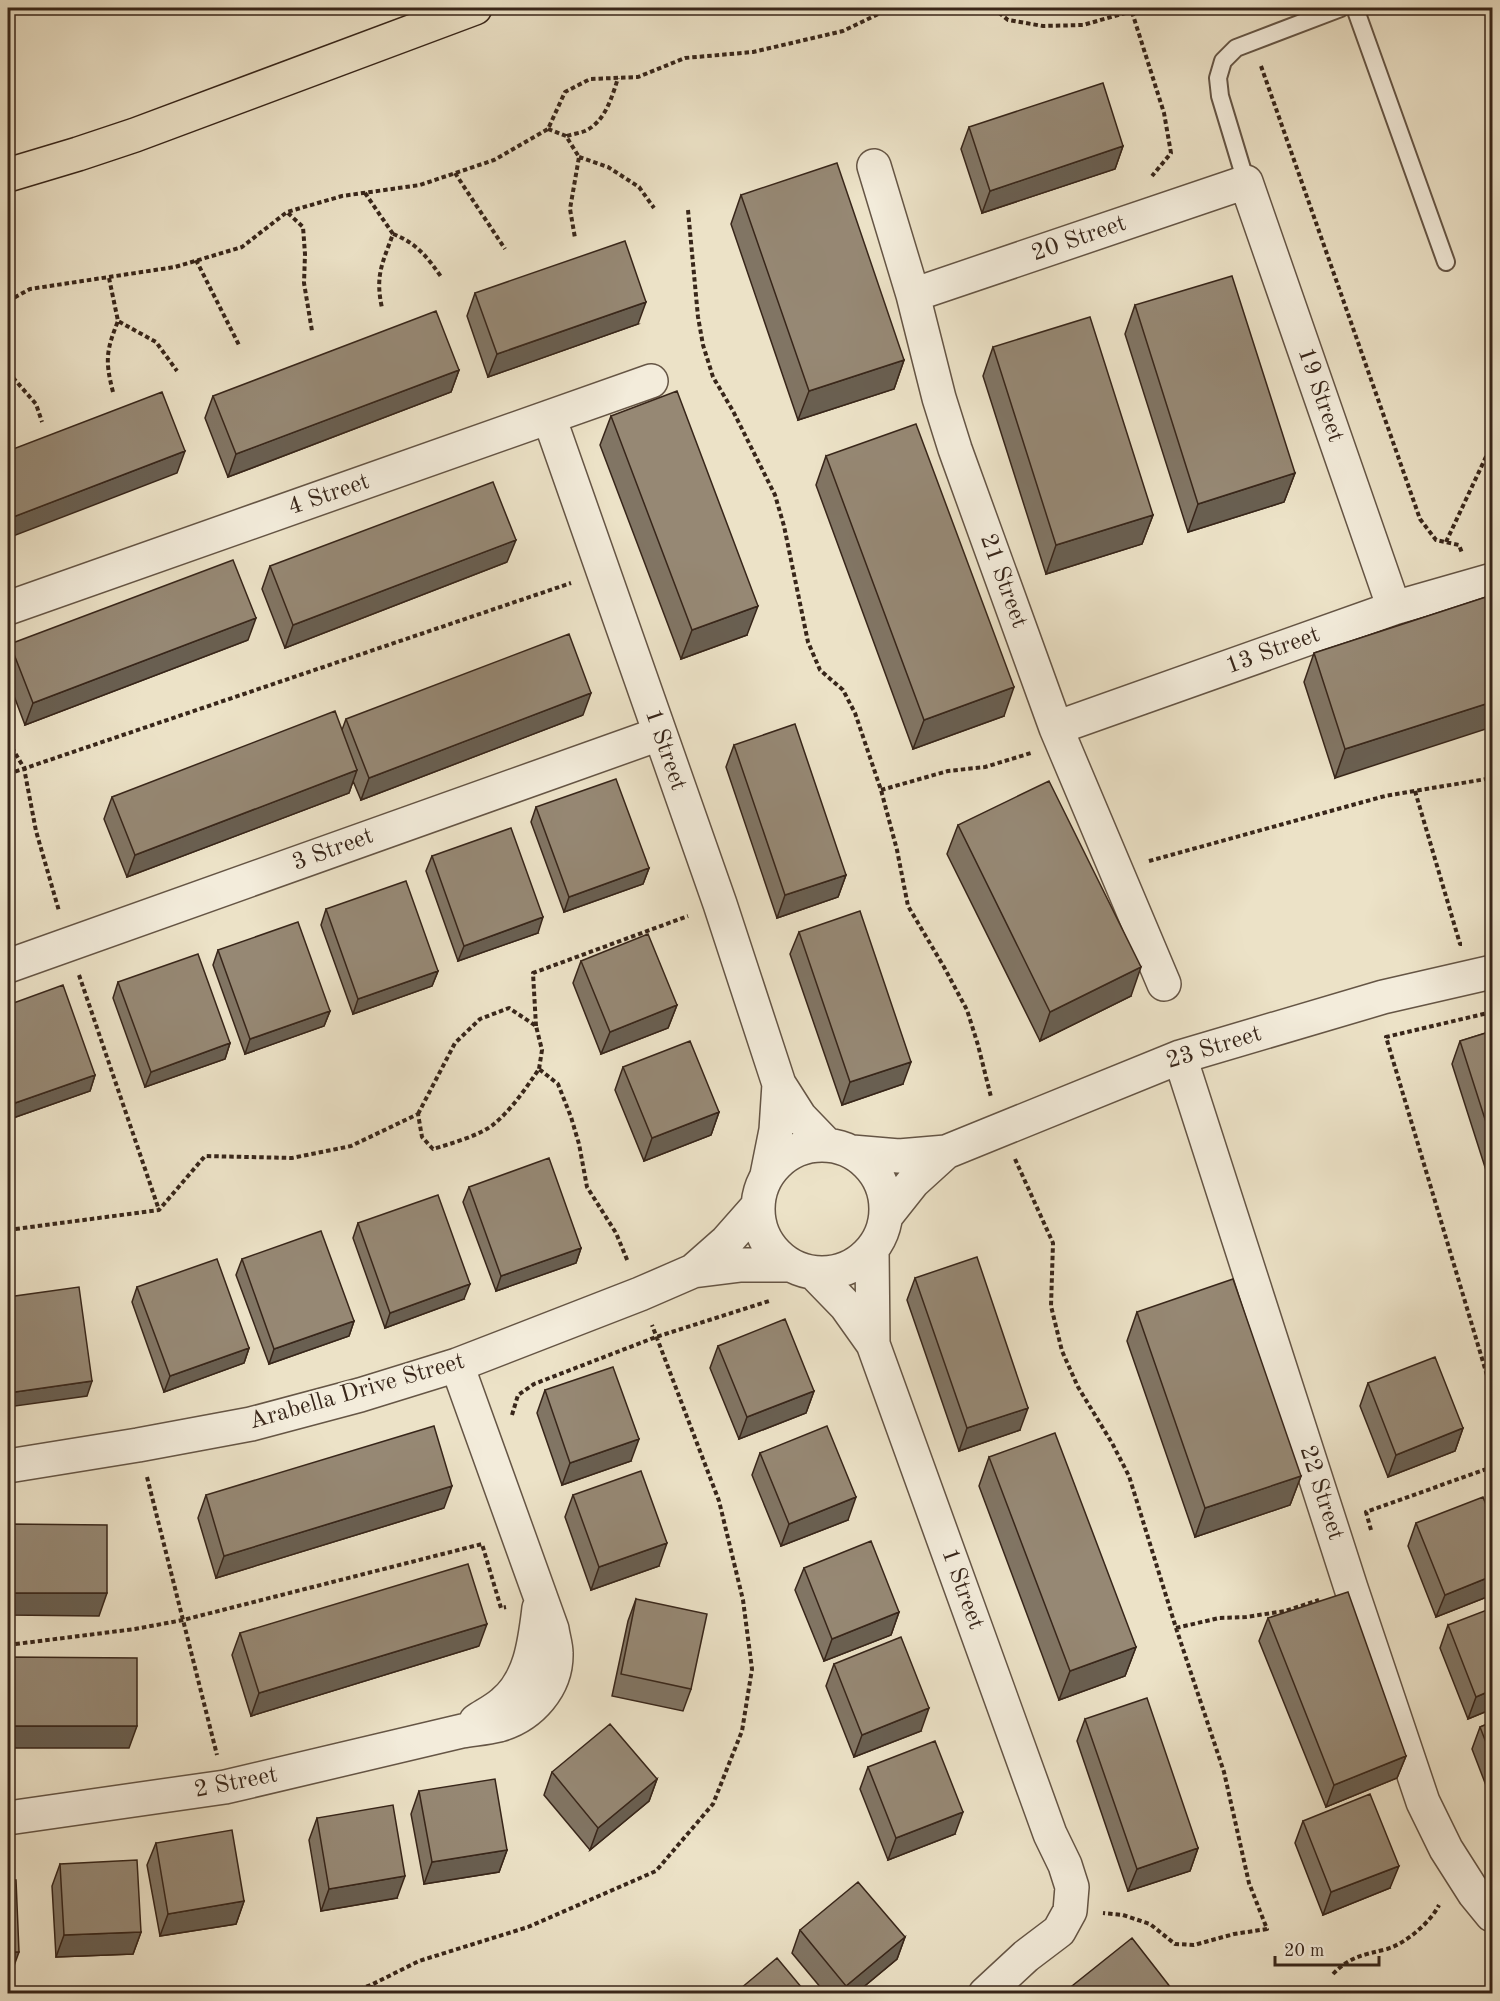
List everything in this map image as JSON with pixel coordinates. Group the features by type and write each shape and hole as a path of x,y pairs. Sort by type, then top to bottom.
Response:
{"highway":[{"path":"8,175 123,139 475,8"}],"street":[{"name":"21 Street","path":"874,166 913,295 939,398 955,449 1056,728 1164,984"},
{"name":"20 Street","path":"913,295 1246,182"},
{"name":"19 Street","path":"1246,182 1394,608"},
{"name":"4 Street","path":"8,608 651,381"},
{"name":"1 Street","path":"549,417 720,904 779,1084"},
{"name":"13 Street","path":"1056,728 1394,608 1485,582"},
{"name":"3 Street","path":"8,966 659,734"},
{"name":"23 Street","path":"946,1152 1180,1057 1383,997 1492,972"},
{"name":"22 Street","path":"1180,1057 1351,1588 1423,1802 1446,1849 1474,1893 1492,1915"},
{"path":"693,1271 741,1265 835,1272 855,1264 872,1250 882,1234 886,1216 884,1191 872,1168 840,1149 800,1117 779,1084"},
{"path":"779,1084 776,1130 767,1175 760,1191 757,1207 759,1224 766,1240 776,1253 801,1269 846,1306 873,1344"},
{"path":"767,1175 783,1158 804,1148 840,1149 899,1156 946,1152"},
{"path":"886,1216 913,1182 946,1152"},
{"path":"693,1271 727,1241 757,1207"},
{"path":"872,1250 873,1344"},
{"name":"Arabella Drive Street","path":"8,1466 138,1446 251,1424 360,1395 457,1365 693,1271"},
{"name":"1 Street","path":"873,1344 1050,1834 1050,1889 1042,1922 1026,1956 985,1994"},
{"name":"2 Street","path":"8,1818 225,1788 462,1731 504,1702 525,1674 536,1640 540,1599 457,1365"}],"lane":[{"path":"1246,182 1225,113 1218,78 1223,61 1236,48 1252,40 1341,8"},
{"path":"1355,8 1446,262"}],"path":[{"path":"8,301 30,289 175,267 242,247 287,212 342,196 420,185 494,160 548,129 565,92 590,79 638,77 685,58 753,52 843,31 891,8"},
{"path":"993,8 1008,20 1043,26 1083,25 1143,8"},
{"path":"1132,12 1164,113 1171,153 1153,176 1135,183 1144,217"},
{"path":"1252,40 1420,519 1436,540 1459,545 1485,582"},
{"path":"566,136 587,130 600,118 609,105 618,78"},
{"path":"548,129 566,136 579,157 608,167 639,187 654,208"},
{"path":"574,238 570,209 579,157"},
{"path":"455,173 505,249"},
{"path":"365,193 393,234 425,253 442,278"},
{"path":"287,212 303,227 304,283 312,331"},
{"path":"382,308 378,290 380,270 393,234"},
{"path":"196,260 240,347"},
{"path":"109,278 118,321 108,347 107,370 113,392"},
{"path":"118,321 156,342 177,371"},
{"path":"8,372 36,404 42,422"},
{"path":"1446,542 1492,444"},
{"path":"8,774 603,573"},
{"path":"880,790 948,771 985,767 1031,753 1035,764"},
{"path":"1117,870 1385,796 1492,778"},
{"path":"1415,791 1460,944 1471,941"},
{"path":"539,1069 542,1050 536,1026 533,973 720,904"},
{"path":"418,1114 455,1043 480,1019 509,1008 536,1026"},
{"path":"1492,1012 1386,1036 1492,1392"},
{"path":"488,1448 511,1434 511,1416 518,1395 534,1384 656,1337 778,1298"},
{"path":"138,1446 225,1788"},
{"path":"1338,1546 1373,1536 1366,1512 1492,1467"},
{"path":"8,1645 135,1629 183,1620 482,1544 501,1608 540,1599"},
{"path":"1176,1628 1219,1618 1246,1617 1286,1611 1351,1588"},
{"path":"1333,1974 1343,1963 1363,1954 1389,1948 1416,1932 1440,1906 1434,1897"},
{"path":"370,1994 371,1985"},
{"path":"164,1994 203,1992 233,1994"}],"building":[{"path":"1103,83 1123,146 990,191 969,127"},
{"path":"837,163 904,360 809,391 741,195"},
{"path":"625,241 646,302 497,354 475,293"},
{"path":"1232,276 1295,473 1198,504 1135,305"},
{"path":"436,311 459,370 236,454 213,396"},
{"path":"1090,317 1153,515 1056,545 993,347"},
{"path":"677,391 758,606 692,630 611,416"},
{"path":"162,392 185,451 8,519 8,451"},
{"path":"916,424 1014,687 924,720 826,456"},
{"path":"493,482 516,540 293,625 270,566"},
{"path":"233,560 256,618 33,703 10,644"},
{"path":"1492,595 1492,702 1345,749 1314,653"},
{"path":"569,634 591,693 369,778 346,719"},
{"path":"335,711 357,770 135,855 112,797"},
{"path":"795,724 846,875 785,895 734,745"},
{"path":"616,779 649,868 569,897 536,807"},
{"path":"1049,781 1141,967 1050,1012 958,825"},
{"path":"511,828 543,917 464,946 432,856"},
{"path":"406,881 438,971 358,999 326,909"},
{"path":"860,911 911,1062 850,1082 799,932"},
{"path":"298,922 330,1011 250,1039 218,950"},
{"path":"648,934 677,1005 610,1032 581,961"},
{"path":"198,954 230,1043 151,1072 118,982"},
{"path":"63,985 95,1075 15,1103 8,1082 8,1005"},
{"path":"1492,1031 1492,1141 1460,1041"},
{"path":"690,1041 719,1112 652,1138 623,1067"},
{"path":"549,1158 581,1248 501,1276 469,1187"},
{"path":"438,1195 470,1284 390,1313 358,1223"},
{"path":"321,1231 354,1321 274,1349 242,1259"},
{"path":"977,1257 1028,1408 967,1428 915,1278"},
{"path":"217,1259 249,1348 170,1376 137,1287"},
{"path":"1233,1279 1301,1476 1205,1508 1137,1312"},
{"path":"79,1287 92,1381 8,1393 8,1297"},
{"path":"785,1319 814,1391 747,1417 718,1346"},
{"path":"1435,1357 1463,1428 1396,1455 1368,1383"},
{"path":"613,1367 639,1439 570,1463 545,1390"},
{"path":"434,1426 452,1486 224,1556 206,1495"},
{"path":"827,1426 856,1497 789,1524 760,1453"},
{"path":"1055,1433 1136,1647 1070,1671 989,1457"},
{"path":"641,1471 667,1543 599,1567 573,1495"},
{"path":"1483,1497 1492,1520 1492,1576 1445,1595 1416,1523"},
{"path":"8,1524 107,1525 107,1593 8,1593"},
{"path":"871,1541 899,1612 832,1639 804,1568"},
{"path":"468,1564 487,1624 259,1693 240,1633"},
{"path":"1348,1592 1406,1756 1334,1785 1268,1618"},
{"path":"636,1599 707,1614 691,1689 621,1674"},
{"path":"1492,1608 1492,1690 1476,1697 1448,1625"},
{"path":"901,1637 929,1708 862,1735 834,1664"},
{"path":"8,1657 137,1658 137,1726 8,1726"},
{"path":"1147,1698 1198,1848 1137,1869 1085,1719"},
{"path":"1492,1722 1492,1758 1480,1727"},
{"path":"610,1724 657,1779 598,1828 552,1772"},
{"path":"935,1741 963,1812 896,1838 868,1767"},
{"path":"495,1779 507,1850 432,1862 419,1791"},
{"path":"1370,1794 1399,1866 1331,1892 1303,1821"},
{"path":"393,1805 405,1876 329,1889 317,1818"},
{"path":"232,1830 244,1901 168,1914 156,1843"},
{"path":"137,1860 141,1932 64,1935 60,1864"},
{"path":"8,1880 16,1880 19,1952 8,1952"},
{"path":"858,1882 905,1937 846,1986 800,1930"},
{"path":"1132,1938 1171,1988 1164,1994 1062,1994"},
{"path":"777,1958 807,1994 734,1994"}]}
